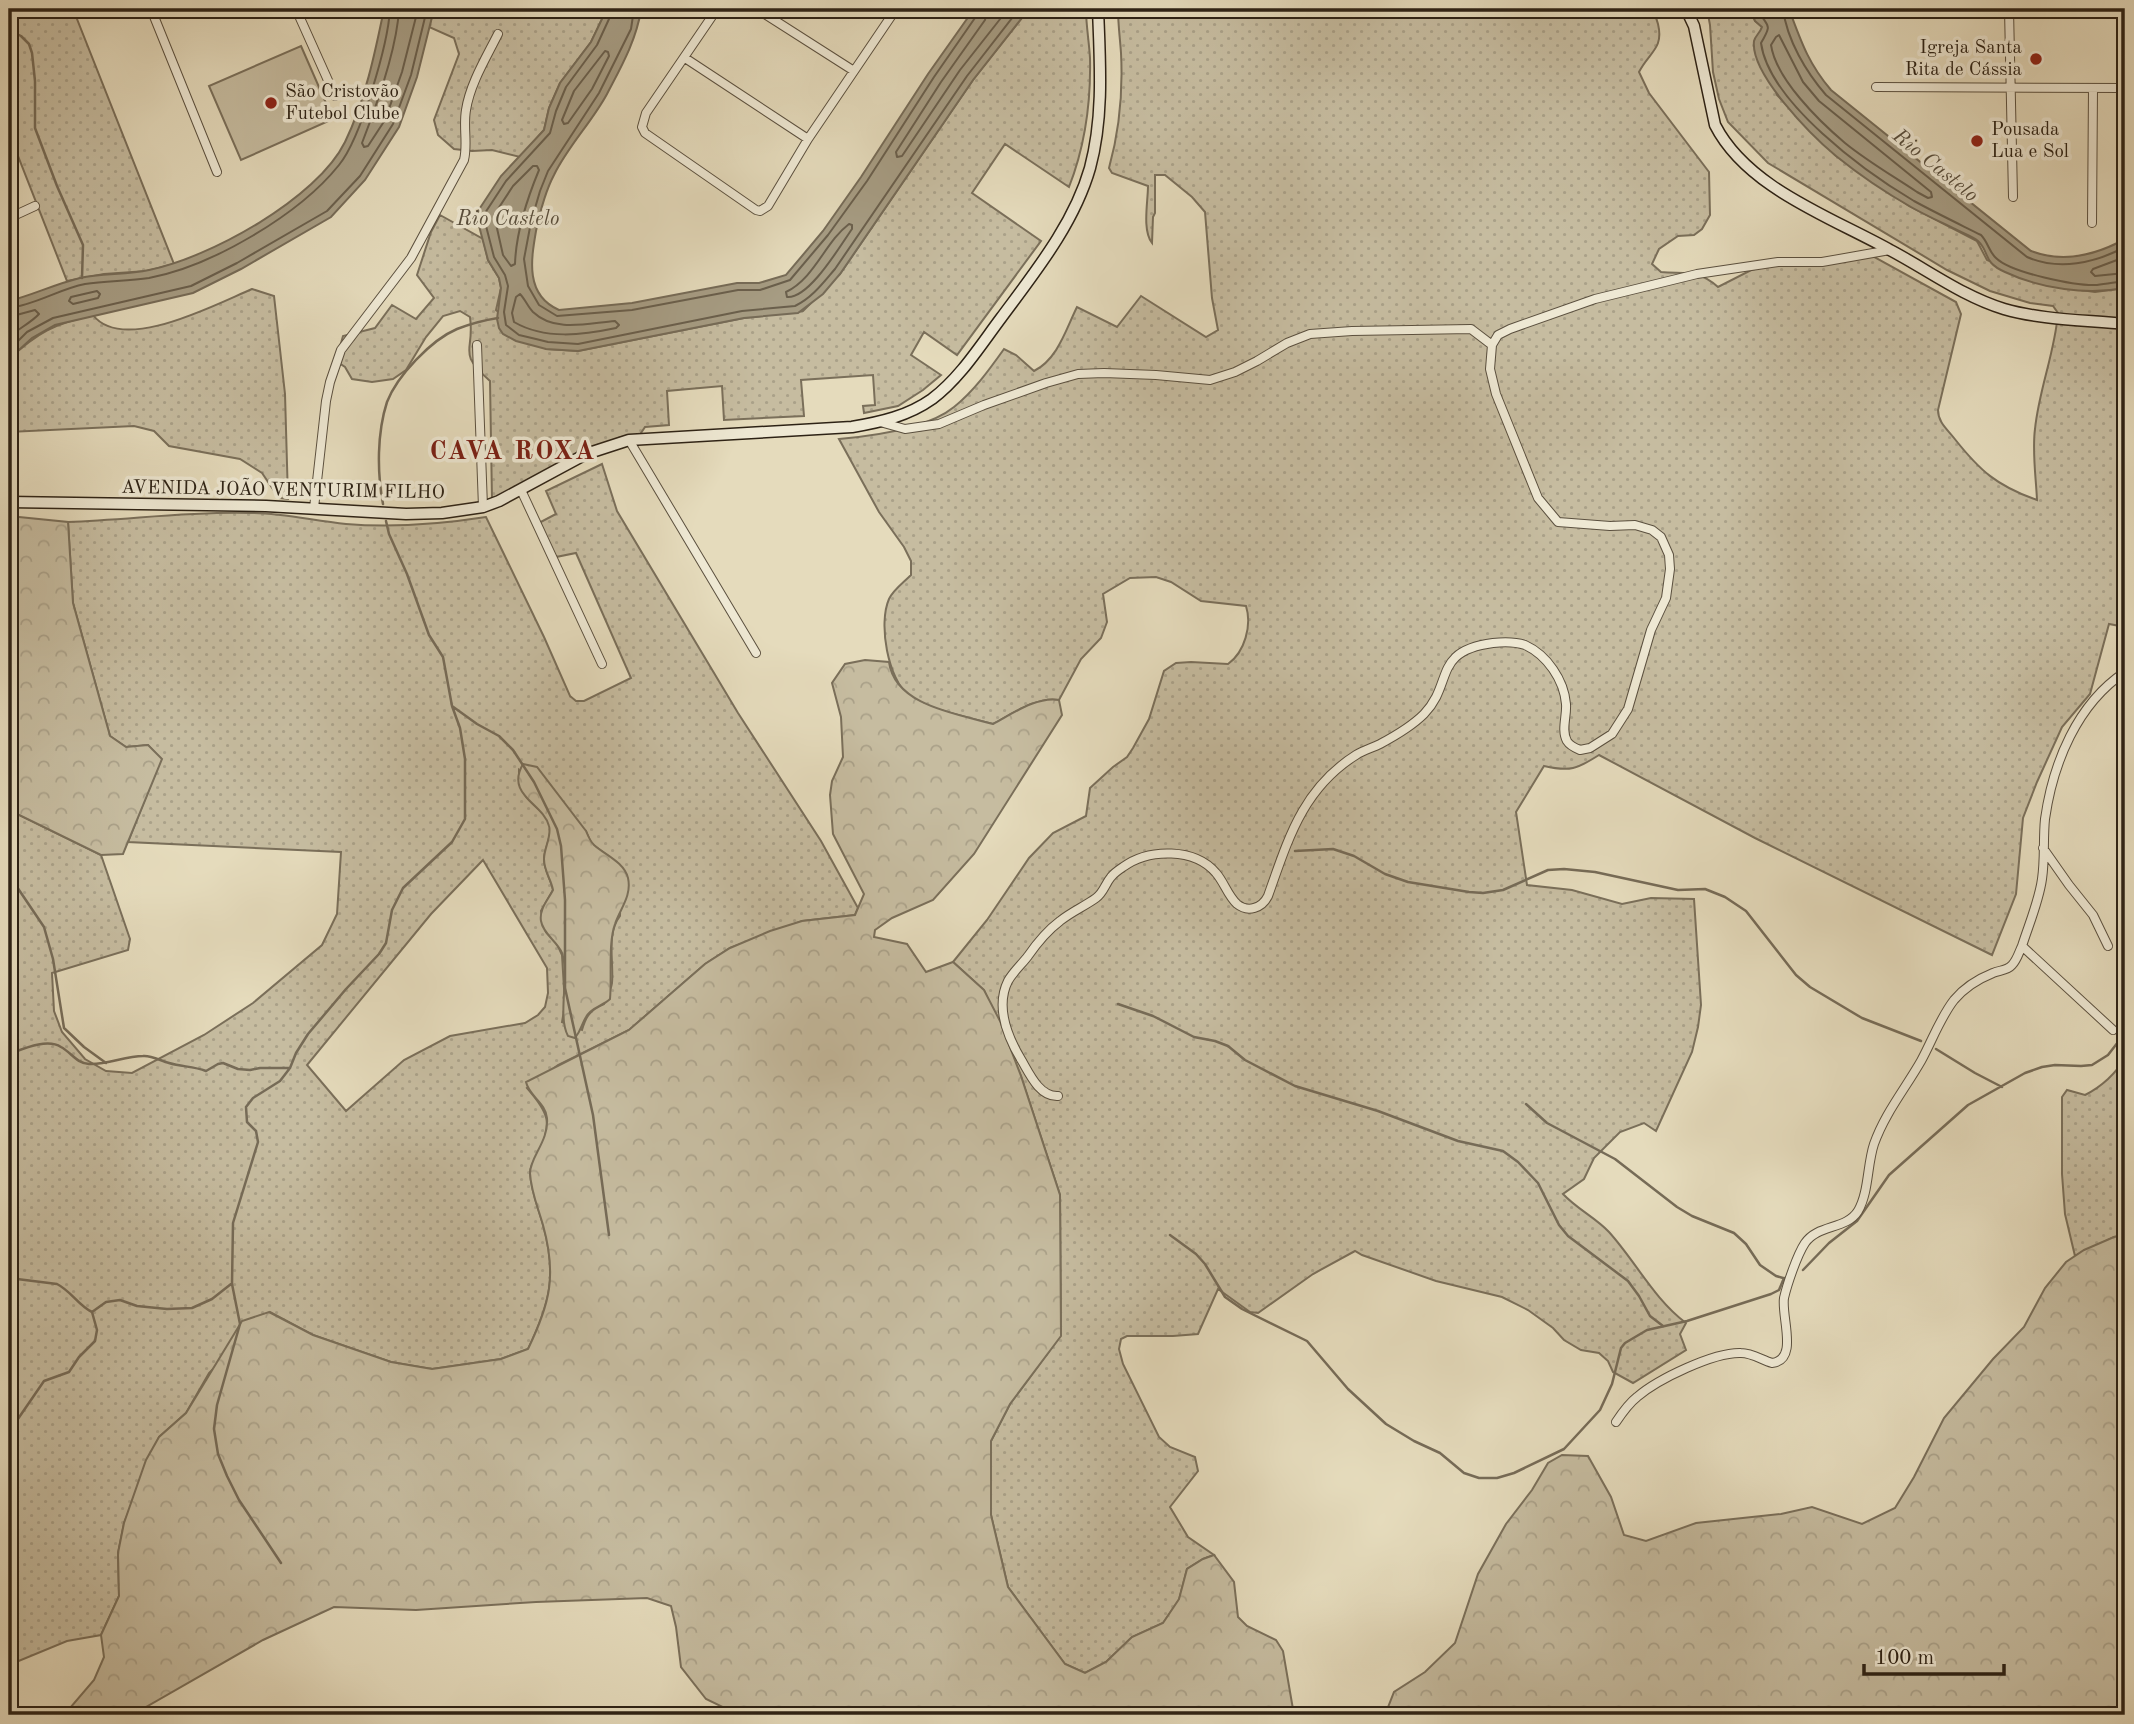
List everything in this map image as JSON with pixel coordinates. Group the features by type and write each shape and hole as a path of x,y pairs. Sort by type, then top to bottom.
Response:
{"street":[{"path":"151,9 217,172"},
{"path":"296,9 335,96"},
{"path":"717,9 642,122 645,132 756,211 764,209 896,9"},
{"path":"757,9 854,71"},
{"name":"AVENIDA JOÃO VENTURIM FILHO","path":"9,502 314,508 426,514 462,511 483,507 521,490 586,454 629,440 812,430 880,422 919,407 946,388 957,376 1031,277 1067,223 1079,197 1094,146 1100,103 1098,9"},
{"path":"1686,9 1694,26 1716,125 1723,140 1742,162 1772,187 1974,298 2006,310 2125,324"},
{"path":"2009,9 2013,197"},
{"path":"314,508 326,401 341,350 411,258 464,160 467,104 498,34"},
{"path":"685,58 808,139"},
{"path":"1877,88 2125,88"},
{"path":"2092,223 2093,88"},
{"path":"9,215 35,206"},
{"path":"1058,1096 1051,1096 1042,1090 1013,1046 1003,1011 1004,993 1008,981 1044,936 1060,921 1099,896 1111,877 1125,866 1153,854 1194,858 1216,872 1238,905 1245,908 1261,905 1268,896 1296,820 1311,797 1345,762 1379,745 1414,722 1433,703 1453,659 1483,645 1501,642 1524,644 1553,669 1562,686 1566,704 1567,742 1574,748 1580,750 1600,743 1612,733 1628,709 1651,630 1666,598 1669,555 1661,537 1652,530 1635,525 1558,522 1549,513 1538,498 1496,394 1490,369 1492,345 1498,335 1510,328 1569,307 1639,287 1718,270 1778,262 1822,262 1891,250"},
{"path":"880,422 905,429 939,424 1045,383 1078,374 1156,374 1210,380 1235,372 1287,343 1310,334 1471,329 1492,345"},
{"path":"478,345 483,507"},
{"path":"629,440 756,653"},
{"path":"521,490 602,664"},
{"path":"1616,1422 1641,1393 1697,1363 1741,1353 1772,1363 1782,1360 1788,1345 1784,1298 1804,1245 1818,1231 1852,1219 1856,1213 1865,1189 1870,1158 1884,1119 1955,999 1990,974 2012,965 2022,946 2042,878 2045,819 2057,766 2083,713 2107,684 2125,672"},
{"path":"2043,848 2093,915 2108,946"},
{"path":"2022,946 2113,1030"}],"green space":[{"path":"9,9 73,9 174,264 147,271 104,274 67,281 9,133"},
{"path":"434,9 604,9 591,42 560,83 549,108 544,130 520,157 492,150 454,149 438,135 434,120 459,54 454,38 429,27"},
{"path":"1029,9 1086,9 1090,58 1089,91 1086,124 1075,171 1069,187 1005,144 972,193 1041,241 957,355 924,332 911,355 941,375 898,406 864,413 863,406 875,405 873,375 801,380 804,416 724,420 722,386 667,391 669,425 645,427 637,439 611,444 492,500 490,381 470,357 470,317 460,311 443,316 426,337 406,370 393,379 372,382 352,379 345,367 336,361 343,336 375,328 392,305 416,319 434,298 417,275 431,232 440,215 483,239 488,260 499,278 501,288 496,310 546,349 578,351 744,318 803,311 840,274 973,80"},
{"path":"1118,9 1650,9 1657,22 1659,39 1639,72 1649,93 1709,172 1710,215 1702,229 1694,235 1678,236 1659,249 1652,264 1661,272 1704,277 1718,287 1765,263 1867,253 1956,302 1961,314 1938,410 1940,418 1963,450 1990,476 2037,500 2035,429 2058,313 2053,306 2030,303 1990,291 1947,270 1768,163 1728,122 1713,72 1707,9 1750,9 1755,21 1762,27 1760,33 1777,95 1835,155 1909,206 1977,241 1987,260 2045,285 2095,292 2125,288 2125,627 2109,624 2090,694 2062,727 2037,782 2023,818 2016,894 1992,955 1755,838 1599,755 1573,768 1544,766 1516,812 1527,885 1572,890 1622,904 1651,898 1694,899 1701,1005 1692,1052 1656,1131 1644,1123 1620,1132 1594,1158 1584,1179 1563,1194 1609,1232 1664,1303 1686,1323 1680,1334 1686,1350 1633,1383 1613,1372 1608,1361 1599,1353 1581,1350 1564,1340 1553,1328 1528,1310 1502,1297 1436,1281 1355,1251 1313,1274 1258,1313 1250,1312 1218,1289 1198,1334 1127,1336 1121,1339 1119,1349 1123,1364 1159,1437 1170,1447 1195,1457 1198,1471 1170,1507 1188,1537 1214,1555 1187,1569 1179,1600 1163,1623 1132,1637 1106,1662 1085,1673 1065,1664 1008,1587 991,1515 991,1441 1010,1404 1061,1335 1060,1195 1021,1076 984,990 953,962 987,920 1029,858 1053,833 1086,816 1090,788 1127,757 1133,748 1149,719 1164,671 1176,663 1228,664 1239,653 1246,638 1248,613 1246,606 1201,601 1171,582 1156,577 1130,578 1103,594 1107,622 1101,638 1081,659 1059,700 1033,703 993,724 916,701 895,677 885,636 889,599 911,575 911,561 879,512 839,439 899,430 943,415 968,394 1004,349 1016,355 1034,371 1055,351 1077,307 1117,327 1141,296 1206,337 1218,330 1212,298 1205,212 1192,197 1165,175 1155,175 1152,243 1146,223 1148,186 1112,173 1109,168 1121,97"},
{"name":"São Cristovão Futebol Clube","path":"301,46 333,119 241,160 209,86"},
{"path":"252,289 274,296 285,394 288,499 279,498 262,473 240,459 169,446 154,431 134,426 9,432 9,359 38,336 57,326 93,315 107,326 125,330 147,328 194,314"},
{"path":"602,464 617,511 738,713 821,841 858,908 855,915 802,921 730,948 705,964 629,1030 558,1065 527,1088 540,1104 547,1126 530,1173 550,1259 546,1303 528,1349 501,1359 432,1369 391,1362 313,1335 270,1312 209,1373 186,1413 159,1437 124,1523 118,1553 119,1596 101,1635 67,1641 9,1665 9,810 101,855 130,939 128,950 52,973 54,1011 62,1032 85,1059 106,1071 132,1073 204,1035 253,1003 322,945 337,914 341,852 128,842 161,759 148,745 126,747 110,736 73,603 68,522 182,514 262,513 381,526 486,517 570,696 576,701 584,701 631,678 576,553 551,558 535,525 556,514 546,491","holes":["519,770 586,831 591,843 620,865 620,916 613,931 611,986 604,1004 589,1014 582,1030 562,1022 565,1005 562,955 557,944 546,932 541,911 553,890 544,859 550,826 543,813 523,791","483,860 547,968 548,993 545,1007 525,1023 450,1036 404,1060 346,1111 307,1065 431,914"]},
{"path":"9,516 68,522 73,603 110,736 126,747 148,745 162,759 123,854 101,855 9,810"},
{"path":"865,660 889,662 894,677 903,689 915,698 946,712 993,724 1025,707 1051,699 1059,700 1062,715 974,854 933,900 892,918 875,930 874,937 907,944 926,972 953,962 984,990 1000,1021 1021,1076 1060,1195 1061,1336 1010,1404 991,1441 991,1515 1008,1587 1065,1664 1085,1673 1106,1662 1132,1637 1163,1623 1179,1599 1187,1569 1214,1555 1234,1582 1238,1617 1247,1626 1276,1640 1283,1651 1294,1715 739,1715 706,1699 681,1667 671,1606 647,1598 416,1610 334,1607 263,1640 132,1715 64,1715 94,1680 104,1657 101,1635 119,1596 118,1553 124,1523 146,1460 159,1437 186,1413 242,1321 269,1312 313,1335 391,1362 432,1369 501,1359 528,1349 546,1303 550,1259 530,1173 545,1134 547,1118 544,1108 526,1082 629,1030 705,964 730,948 802,921 855,915 864,894 833,834 830,795 832,781 843,757 841,717 832,683 845,664"},
{"path":"523,764 537,767 593,843 618,863 628,878 627,897 613,932 610,999 588,1014 575,1038 568,1036 565,1027 565,973 562,953 544,930 541,921 543,909 553,890 544,859 549,826 519,784"},
{"path":"2125,1057 2125,1235 2114,1237 2075,1256 2065,1214 2062,1097 2067,1090 2085,1095 2091,1092 2113,1074"},
{"path":"2125,1235 2125,1715 1385,1715 1394,1692 1425,1672 1455,1643 1478,1574 1506,1524 1532,1490 1548,1463 1562,1455 1588,1456 1611,1497 1624,1535 1646,1541 1696,1523 1781,1514 1812,1507 1862,1524 1895,1508 1944,1418 1993,1359 2024,1327 2045,1288 2066,1262 2084,1250"}],"water":[{"path":"384,9 434,9 417,77 399,127 365,180 331,217 241,269 193,293 55,325 32,338 9,359 9,301 80,278 149,270 201,253 259,223 311,184 331,163 352,126 369,77"},
{"name":"Rio Castelo","path":"604,9 641,10 636,32 623,64 601,104 560,164 541,209 533,253 533,276 540,295 559,310 632,303 737,283 759,283 786,275 823,231 974,9 1029,9 973,80 840,274 823,294 798,313 744,318 578,351 546,349 516,341 503,334 499,328 497,319 501,288 499,278 488,260 478,222 478,211 501,176 544,130 549,108 560,83 591,42"},
{"name":"Rio Castelo","path":"1750,9 1789,9 1801,42 1831,90 2031,251 2043,255 2079,256 2125,239 2125,288 2095,291 2064,289 2034,283 2005,272 1990,261 1982,245 1976,240 1911,207 1853,169 1812,134 1772,87 1755,55 1754,41 1762,27 1755,21"}],"waterway":[{"path":"9,30 21,36 29,44 32,53 35,128 83,245 82,278"},
{"path":"383,504 379,466 380,439 387,402 398,381 426,350 447,334 478,322 498,318"},
{"path":"281,1563 239,1500 218,1454 214,1429 217,1405 240,1324 232,1284 233,1223 258,1142 256,1131 247,1122 246,1107 253,1098 280,1081 308,1034 379,954 386,943 392,910 403,888 452,842 465,819 465,759 443,657 429,635 386,521"},
{"path":"452,706 499,736 513,750 534,782 557,829 565,900 565,988 593,1115 609,1235"},
{"path":"1295,851 1333,849 1408,882 1469,892 1503,890 1548,870 1564,869 1595,872 1678,890 1705,889 1725,897 1746,911 1796,975 1810,987 1862,1018 1921,1041"},
{"path":"15,884 44,927 53,959 64,1028 106,1063"},
{"path":"1118,1004 1153,1016 1194,1037 1228,1046 1245,1060 1295,1086 1378,1111 1458,1141 1503,1151 1538,1183 1559,1225 1568,1236 1628,1281 1650,1316 1663,1326"},
{"path":"1803,1270 1829,1243 1857,1221 1889,1175 1968,1105 2025,1073 2042,1067 2092,1065 2108,1055 2125,1033"},
{"path":"9,1054 35,1045 49,1044 61,1047 77,1060 89,1064 146,1056 206,1071 223,1063 250,1070 290,1068"},
{"path":"1936,1049 2002,1087"},
{"path":"1526,1104 1547,1123 1615,1159 1677,1207 1734,1233 1746,1244 1760,1265 1783,1278"},
{"path":"1170,1235 1205,1264 1225,1297 1242,1309 1307,1341 1348,1389 1386,1424 1440,1453 1464,1473 1479,1478 1497,1478 1514,1473 1564,1449 1600,1410 1612,1384 1621,1348 1625,1343 1647,1330 1687,1321 1771,1294 1779,1290 1784,1278"},
{"path":"9,1278 57,1284 92,1312 97,1330 95,1341 69,1372 44,1381 9,1432"},
{"path":"92,1312 106,1302 120,1300 137,1306 192,1308 212,1299 231,1284"}],"place":[{"name":"Igreja Santa Rita de Cássia","path":"2036,59"},
{"name":"São Cristovão Futebol Clube","path":"271,103"},
{"name":"Pousada Lua e Sol","path":"1977,141"}],"district":[{"name":"CAVA ROXA","path":"513,452"}]}
